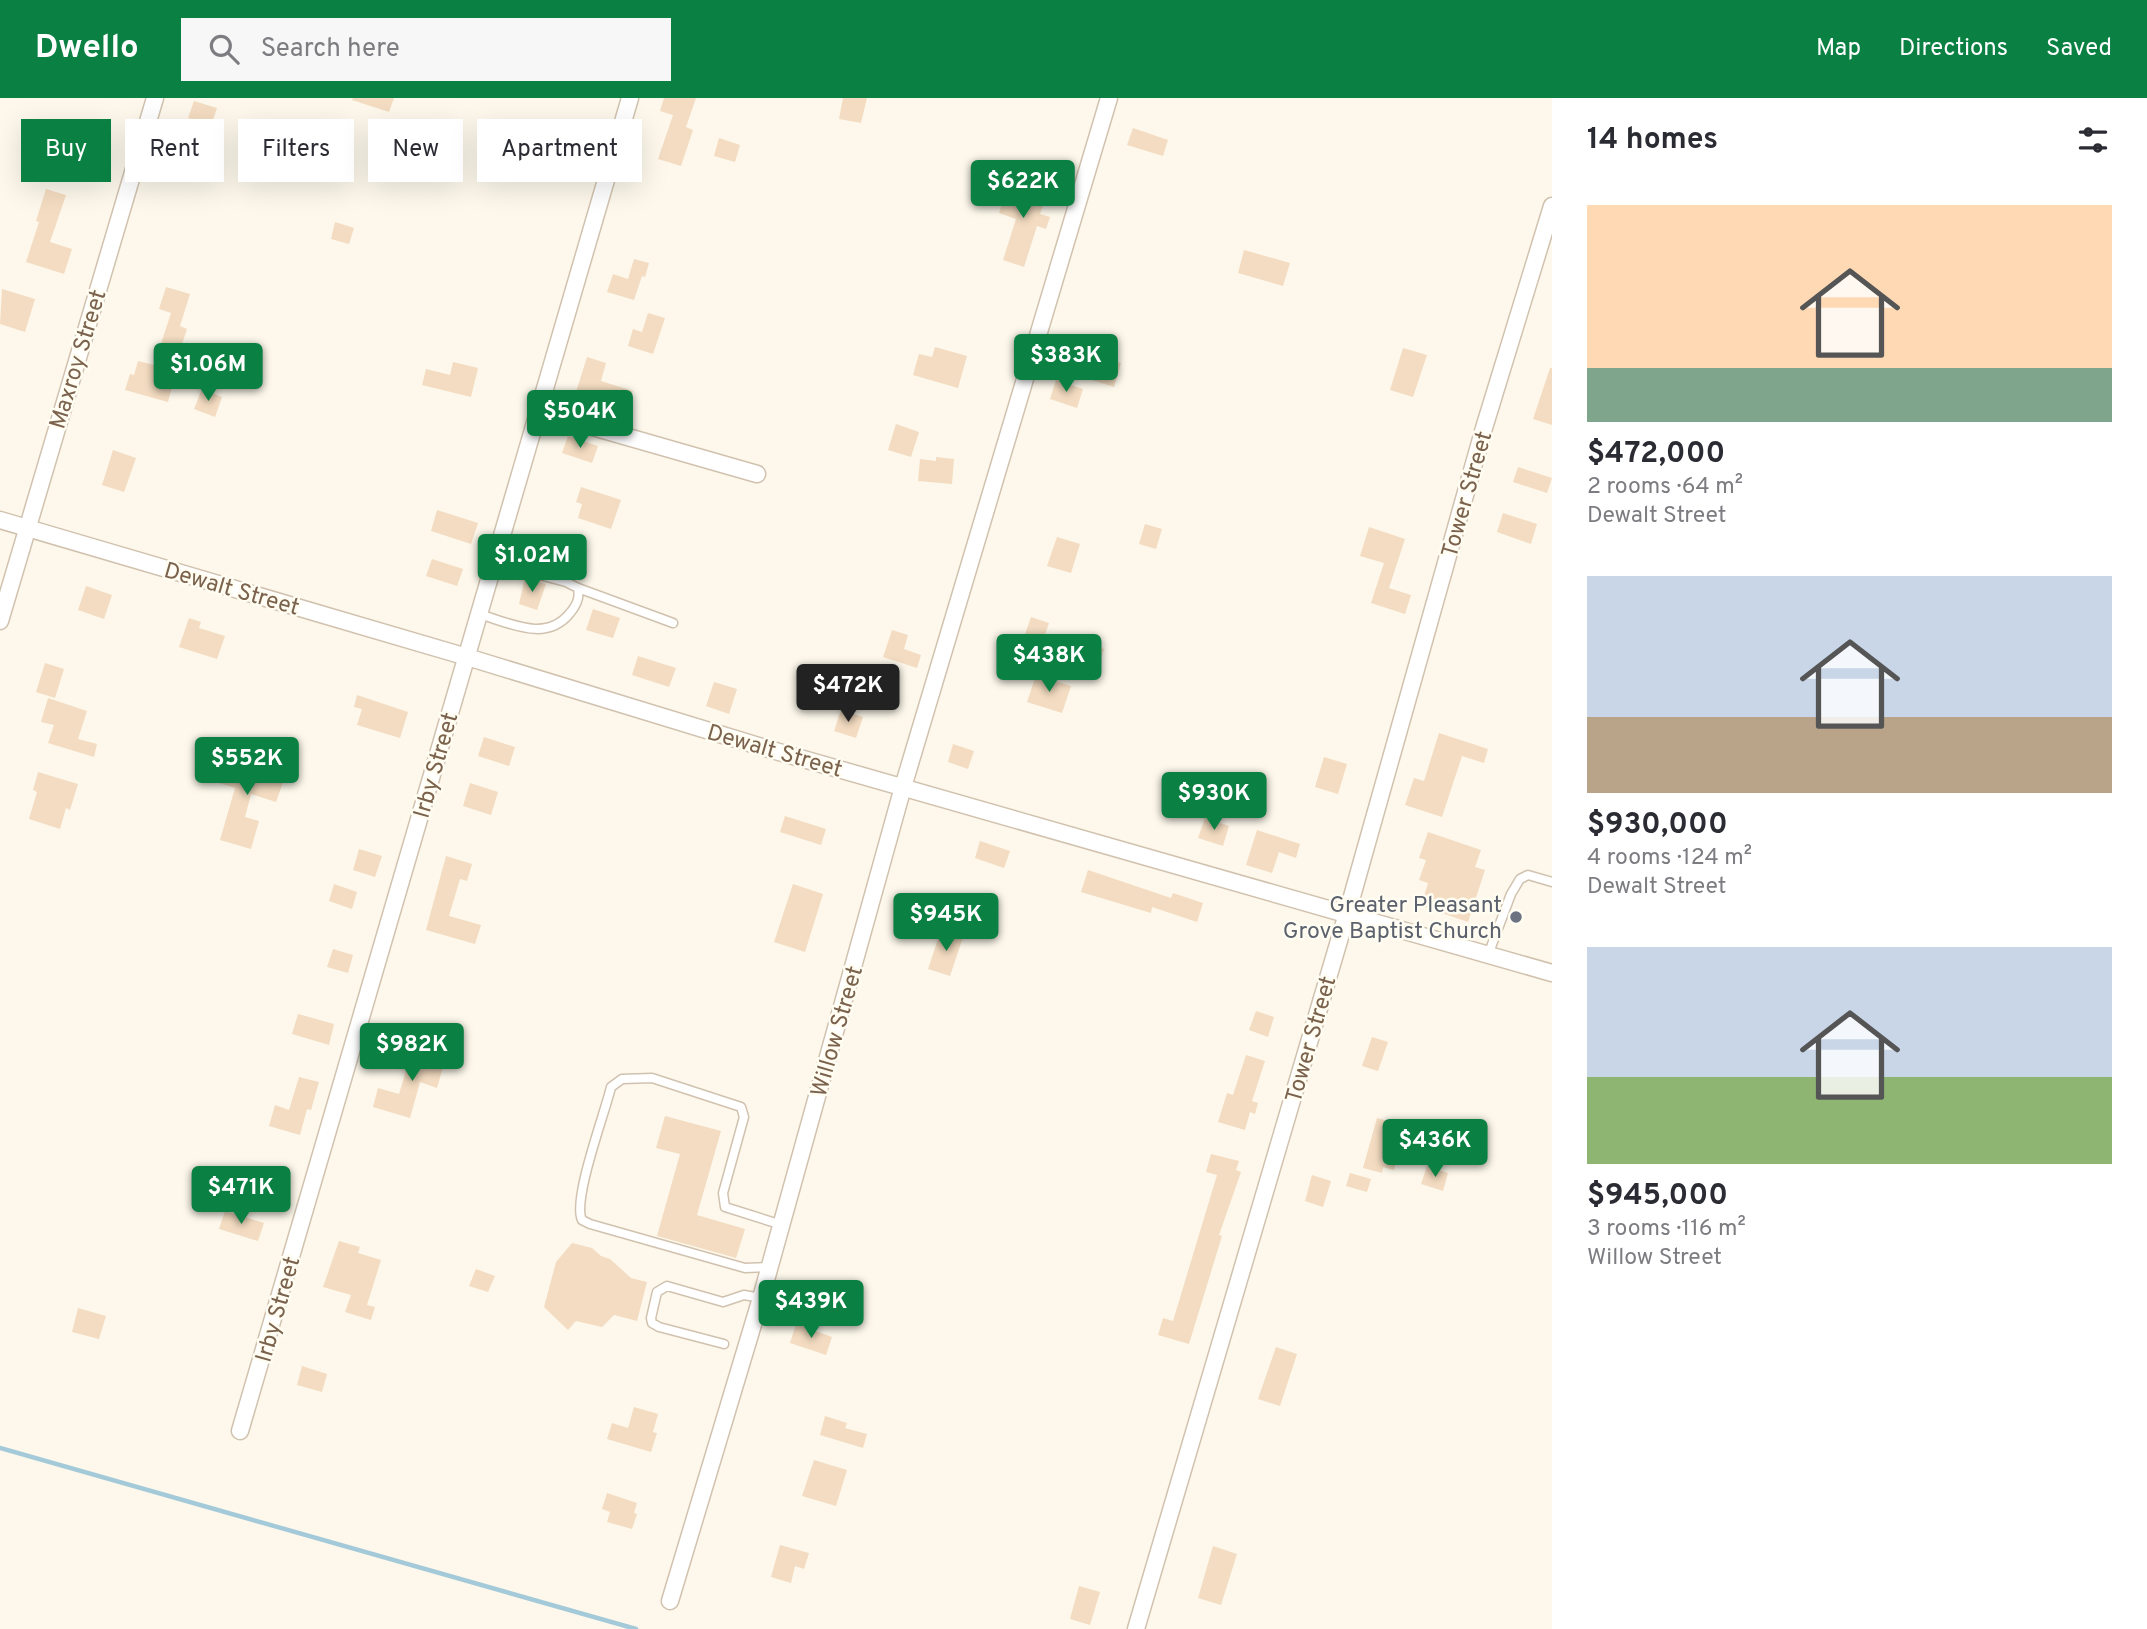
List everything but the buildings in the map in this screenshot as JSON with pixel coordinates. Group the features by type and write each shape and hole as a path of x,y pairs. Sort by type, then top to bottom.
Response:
{"street":[{"name":"Maxroy Street","path":"0,621 155,98"},
{"name":"Irby Street","path":"240,1431 630,98"},
{"name":"Willow Street","path":"670,1601 770,1267 904,787 1110,98"},
{"name":"Tower Street","path":"1136,1629 1346,915 1484,428 1552,206"},
{"path":"537,411 757,474"},
{"name":"Dewalt Street","path":"0,520 904,787 1552,973"}],"lane":[{"path":"494,563 565,582 673,623"},
{"path":"479,614 544,630 557,625 573,610 578,602 578,588"},
{"path":"1488,955 1511,894 1520,879 1528,876 1552,881"},
{"path":"770,1267 744,1268 582,1220 579,1212 585,1179 611,1087 622,1079 652,1078 741,1107 744,1117 723,1201 725,1206 782,1225"},
{"path":"724,1344 652,1323 657,1292 667,1286 723,1303 744,1295 761,1298"}],"waterway":[{"path":"0,1448 636,1629"}],"place":[{"name":"Greater Pleasant Grove Baptist Church","path":"1516,917"}]}
